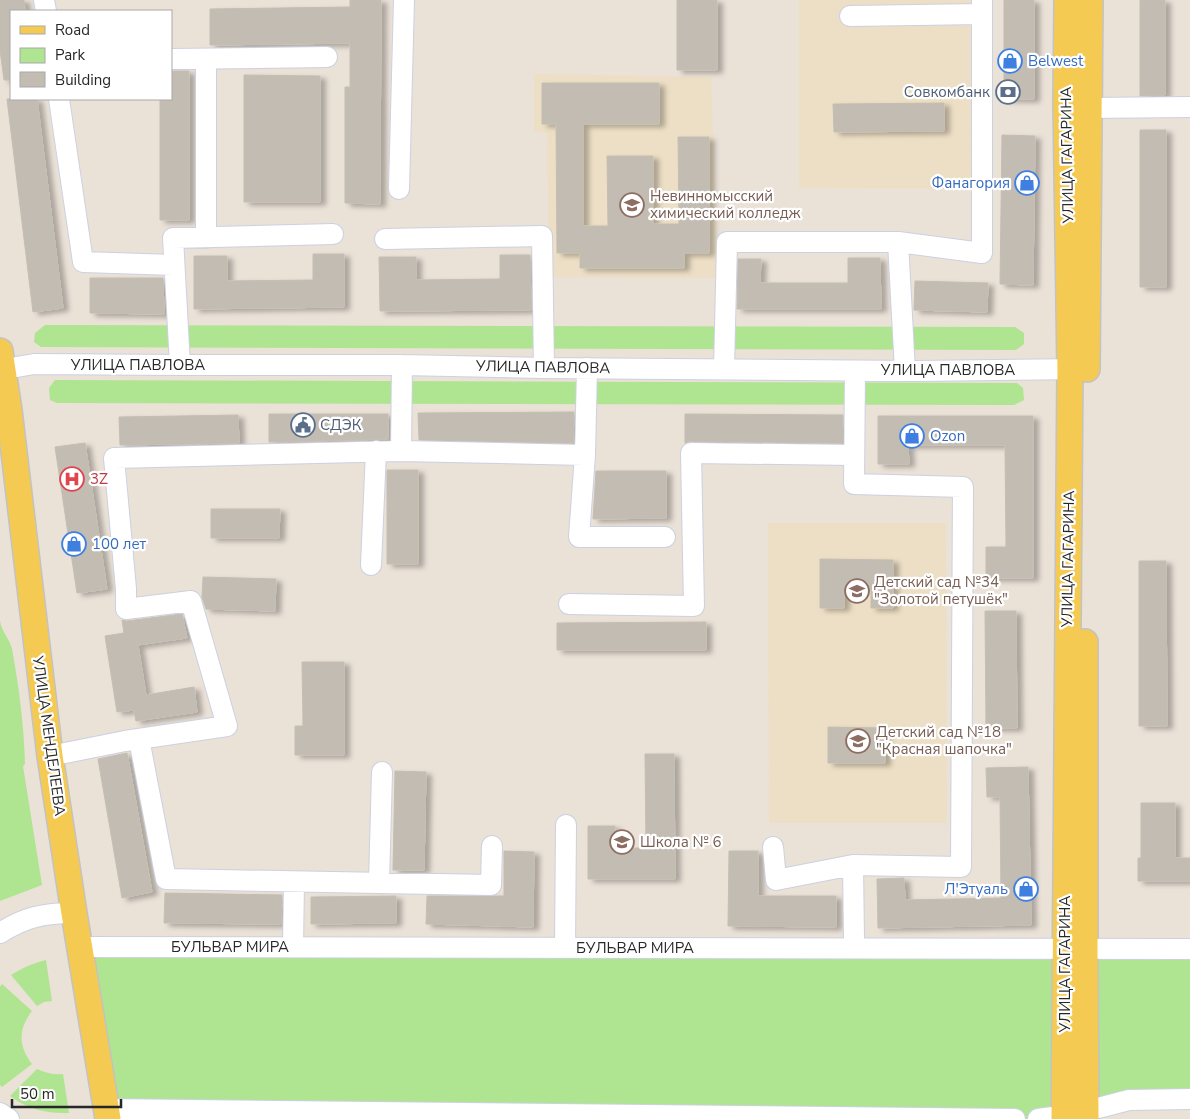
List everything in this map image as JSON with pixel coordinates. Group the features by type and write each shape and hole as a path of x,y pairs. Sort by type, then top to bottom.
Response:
{"main road":[{"name":"УЛИЦА ГАГАРИНА","path":"1067,0 1066,104 1078,369"},
{"name":"УЛИЦА ГАГАРИНА","path":"1075,1116 1078,369 1089,108 1090,0"},
{"name":"УЛИЦА МЕНДЕЛЕЕВА","path":"1,364 50,756 107,1114"}],"street":[{"path":"399,189 404,0"},
{"path":"724,369 727,242 898,242 982,253 982,7 850,16"},
{"path":"172,59 327,57"},
{"path":"206,59 206,238"},
{"path":"59,100 83,262 174,265"},
{"path":"1089,108 1190,108"},
{"path":"180,365 173,238 333,234"},
{"path":"385,238 542,236 544,368"},
{"path":"898,242 905,371"},
{"name":"УЛИЦА ПАВЛОВА","path":"1,364 402,365 905,371 1078,369"},
{"path":"401,451 402,365"},
{"path":"587,368 585,455 579,537 665,537"},
{"path":"773,847 776,880 853,865 961,867 963,486 854,484 855,370"},
{"path":"50,756 139,739 227,726 191,601 126,609 126,589 114,458 376,451 585,455"},
{"path":"371,565 376,451"},
{"path":"569,604 694,606 691,453 854,456"},
{"path":"139,739 166,880 491,885 492,846"},
{"path":"379,883 382,772"},
{"path":"565,948 566,825"},
{"path":"853,865 853,948"},
{"path":"293,947 294,882"},
{"path":"0,933 31,917 51,913 74,913"},
{"name":"БУЛЬВАР МИРА","path":"80,947 1190,949"},
{"path":"1038,1119 1075,1116 1129,1100 1190,1100"},
{"path":"0,1113 9,1119"},
{"path":"107,1114 1015,1119"}],"shaded area":[{"path":"799,0 970,0 971,189 799,188"},
{"name":"Невинномысский химический колледж","path":"534,74 711,77 718,278 549,277 547,133 534,132"},
{"path":"768,523 946,523 947,823 769,823"}],"green space":[{"path":"45,325 1015,327 1024,333 1024,344 1016,350 41,347 34,342 35,333"},
{"path":"55,380 1017,383 1023,388 1024,400 1014,405 57,403 50,400 49,388"},
{"path":"0,621 2,629 11,645 17,678 24,735 25,764 23,766 42,885 0,901"},
{"path":"80,947 1190,949 1190,1099 1038,1119 106,1109"},
{"path":"46,960 52,1001 44,1002 37,1006 11,975 28,966"},
{"path":"2,984 32,1011 24,1024 22,1044 32,1064 2,1087 0,1085 0,987"},
{"path":"37,1069 63,1074 69,1113 53,1113 38,1110 10,1096"}],"building":[{"path":"0,0 24,0 25,10 10,10 10,80 4,80 0,50"},
{"path":"350,0 381,0 380,204 345,203 345,87 350,87 350,43 210,45 210,9 350,7"},
{"path":"677,0 717,0 717,70 677,70"},
{"path":"1004,0 1034,0 1034,99 1004,99"},
{"path":"1140,0 1165,0 1165,95 1140,96"},
{"path":"172,71 189,71 189,220 160,220 160,100 172,100"},
{"path":"244,75 320,76 320,202 244,202"},
{"path":"542,83 659,83 659,124 583,124 583,226 608,226 607,156 653,156 653,224 679,224 678,137 709,137 709,253 684,253 684,268 580,268 580,253 557,253 556,124 542,124"},
{"path":"7,99 37,100 63,308 33,312"},
{"path":"944,103 944,131 834,132 833,104"},
{"path":"1140,130 1166,130 1166,287 1140,287"},
{"path":"1002,135 1035,136 1033,285 1000,284"},
{"path":"313,254 344,254 344,307 194,309 194,256 227,256 227,281 313,280"},
{"path":"500,255 530,255 531,310 380,311 379,257 416,257 416,280 500,279"},
{"path":"848,258 880,258 881,309 737,309 738,259 761,259 760,283 848,283"},
{"path":"90,278 163,278 164,314 90,313"},
{"path":"915,281 988,283 987,312 914,310"},
{"path":"574,412 573,443 419,440 418,413"},
{"path":"269,414 388,414 388,439 269,442"},
{"path":"685,414 843,415 842,443 691,441 685,443"},
{"path":"238,415 239,443 120,445 119,417"},
{"path":"878,416 1033,416 1033,578 986,578 986,547 1006,547 1005,445 908,445 909,464 878,464"},
{"path":"85,443 107,589 77,593 55,447"},
{"path":"387,470 418,470 418,564 387,564"},
{"path":"596,471 666,471 666,518 593,519"},
{"path":"211,509 280,509 279,538 211,538"},
{"path":"820,559 893,560 893,608 871,608 871,588 844,588 844,608 820,608"},
{"path":"1139,561 1166,561 1167,726 1139,726"},
{"path":"203,577 276,579 275,611 206,609 202,597"},
{"path":"985,611 1016,611 1017,728 986,728"},
{"path":"182,614 187,638 138,645 146,695 194,687 197,712 136,721 134,710 117,712 105,636 124,633 122,620"},
{"path":"706,622 706,650 557,650 557,623"},
{"path":"302,662 344,662 344,755 295,755 295,726 303,726"},
{"path":"828,727 885,728 885,763 828,763"},
{"path":"127,753 152,892 122,898 98,759"},
{"path":"645,754 674,754 675,879 588,879 588,826 615,826 615,848 646,848"},
{"path":"1028,767 1031,925 878,928 877,879 904,878 905,900 1001,898 1000,797 987,797 986,768"},
{"path":"395,771 426,772 424,870 393,870"},
{"path":"1141,803 1175,803 1175,858 1190,858 1190,881 1138,881 1138,858 1141,858"},
{"path":"504,851 534,852 533,927 426,924 427,896 504,896"},
{"path":"729,851 758,851 758,896 836,896 836,927 728,926"},
{"path":"165,893 282,895 281,924 164,923"},
{"path":"396,896 396,923 311,924 311,897"}],"place":[{"name":"Belwest","path":"1010,61"},
{"name":"Совкомбанк","path":"1008,92"},
{"name":"Фанагория","path":"1027,183"},
{"name":"Невинномысский химический колледж","path":"632,205"},
{"name":"СДЭК","path":"303,425"},
{"name":"Ozon","path":"912,436"},
{"name":"3Z","path":"72,479"},
{"name":"100 лет","path":"74,544"},
{"name":"Детский сад №34 \"Золотой петушёк\"","path":"857,591"},
{"name":"Детский сад №18 \"Красная шапочка\"","path":"858,741"},
{"name":"Школа № 6","path":"622,842"},
{"name":"Л'Этуаль","path":"1026,889"}]}
